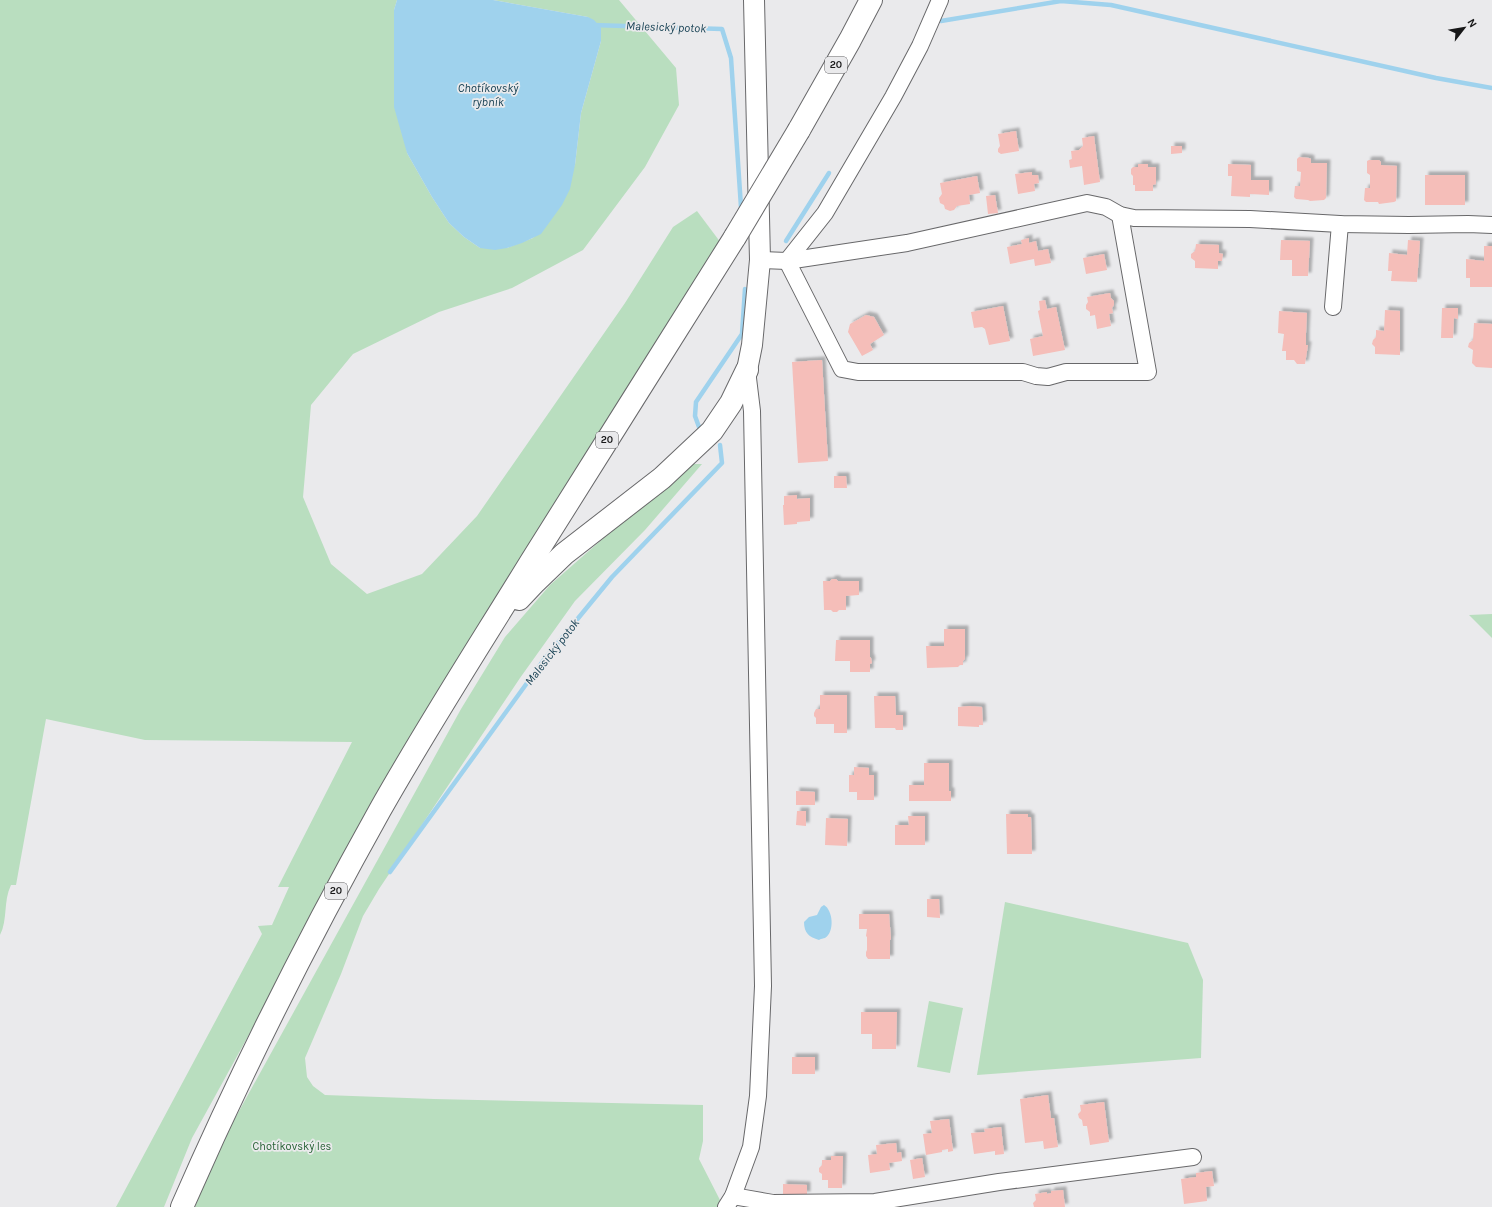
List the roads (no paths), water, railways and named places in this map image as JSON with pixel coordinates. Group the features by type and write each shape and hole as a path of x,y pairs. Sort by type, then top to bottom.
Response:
{"main road":[{"name":"20","path":"182,1207 258,1042 328,905 380,810 480,644 735,236 799,130 871,0"},
{"path":"480,644 535,582 564,554 662,478 712,431 731,403 746,370"}],"street":[{"path":"754,0 760,260 752,345 746,370 752,411 763,986 758,1096 751,1147 730,1202 874,1202 999,1182 1193,1157"},
{"path":"787,261 825,213 893,97 920,46 940,0"},
{"path":"760,260 787,261 907,244 1088,203 1106,207 1120,215 1148,219 1250,219 1340,224 1492,225"},
{"path":"787,261 842,369 858,372 1023,372 1040,377 1066,372 1148,372 1120,215"},
{"path":"1333,308 1340,224"}],"water":[{"name":"Chotíkovský rybník","path":"397,0 493,0 588,17 594,20 601,28 601,41 581,113 575,165 570,189 562,205 541,234 507,248 495,250 480,248 464,237 449,223 432,197 407,153 394,107 394,10"},
{"path":"824,905 829,911 832,921 828,935 819,940 806,932 804,922 809,917 817,915 821,907"}],"waterway":[{"path":"941,21 1061,1 1111,5 1436,78 1492,88"},
{"name":"Malesický potok","path":"592,25 722,29 731,58 741,207"},
{"path":"786,241 829,173"},
{"name":"Malesický potok","path":"699,427 695,416 696,402 742,334 745,289"},
{"name":"Malesický potok","path":"390,872 543,661 612,577 722,463 720,445"}],"park label":[{"name":"Chotíkovský les","path":"292,1146"}]}
